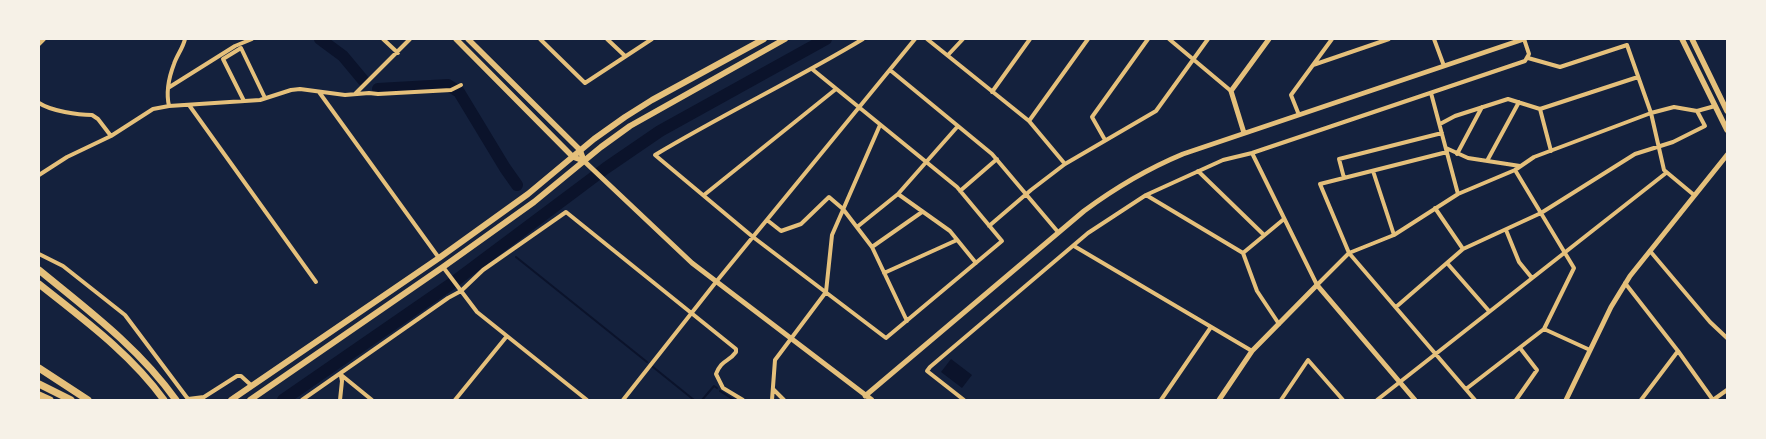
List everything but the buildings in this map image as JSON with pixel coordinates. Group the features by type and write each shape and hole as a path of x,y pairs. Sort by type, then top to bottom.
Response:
{"highway":[{"path":"39,270 130,347 156,373 176,400"},
{"path":"39,284 124,354 147,378 164,400"},
{"path":"39,368 88,400"},
{"path":"39,384 71,400"},
{"path":"39,395 50,400"}],"main road":[{"path":"456,39 573,157 584,161"},
{"path":"468,39 580,150 584,161"},
{"path":"231,400 439,258 528,194 601,134 652,100 764,39"},
{"path":"250,400 534,202 601,147 659,108 785,39"},
{"path":"1682,39 1727,130"},
{"path":"1692,39 1727,111"}],"street":[{"path":"39,44 44,39"},
{"path":"169,106 168,88 174,62 180,54 185,39"},
{"path":"168,88 235,46 252,39"},
{"path":"384,39 398,53"},
{"path":"355,94 410,39"},
{"path":"540,39 585,83 652,39"},
{"path":"607,39 625,56"},
{"path":"812,69 960,191 1002,241 886,338 753,236 655,154 699,128 812,69 863,39"},
{"path":"623,400 753,236 915,39"},
{"path":"927,39 1029,121 1065,164"},
{"path":"948,55 963,39"},
{"path":"992,92 1030,39"},
{"path":"1029,121 1088,39"},
{"path":"1105,140 1092,117 1148,39"},
{"path":"1169,39 1231,91 1244,133"},
{"path":"990,226 1065,164 1156,111 1208,39"},
{"path":"1231,91 1270,39"},
{"path":"1299,115 1291,95 1332,39"},
{"path":"1313,65 1389,39"},
{"path":"1434,39 1444,66"},
{"path":"860,400 1058,232 1102,198 1141,174 1183,154 1524,39 1529,54 1525,61 1252,153 1223,160 1146,195 1088,233 927,371 964,400"},
{"path":"1528,58 1560,67 1627,45 1650,113 1664,170 1694,195"},
{"path":"244,101 223,59 241,48 265,98"},
{"path":"890,70 997,159 1058,232"},
{"path":"1440,124 1455,116 1508,99 1540,109 1638,77"},
{"path":"39,175 67,157 111,136 152,109 169,106 244,101 265,98 291,90 345,95 451,90 461,85"},
{"path":"704,195 836,89"},
{"path":"319,92 439,258"},
{"path":"1431,93 1458,194"},
{"path":"1487,161 1519,102"},
{"path":"39,103 44,107 92,115 98,119 111,136"},
{"path":"189,105 316,282"},
{"path":"1219,400 1252,351 1349,253 1394,235 1458,194 1515,170 1534,157 1650,113 1674,107 1697,111 1715,106"},
{"path":"1456,154 1482,107"},
{"path":"1540,109 1551,151"},
{"path":"1396,307 1463,249 1541,213 1635,154 1673,142 1705,126 1697,111"},
{"path":"772,400 775,360 826,292 832,235 880,124"},
{"path":"857,227 898,194 958,126"},
{"path":"1344,178 1339,159 1442,133"},
{"path":"1476,400 1349,253 1320,184 1447,150 1468,158 1520,166"},
{"path":"1252,153 1317,285 1415,400"},
{"path":"1566,400 1611,307 1625,283 1727,155"},
{"path":"960,191 997,159"},
{"path":"584,161 692,263 872,400"},
{"path":"1466,389 1544,328 1574,268 1515,170"},
{"path":"1373,171 1394,235"},
{"path":"1198,172 1264,235"},
{"path":"1377,400 1666,173"},
{"path":"898,194 950,232 976,263"},
{"path":"1146,195 1243,253 1257,291 1279,324"},
{"path":"767,220 781,231 801,224 829,197 843,210 872,246 907,321"},
{"path":"1435,208 1463,249"},
{"path":"302,400 566,212 736,349 734,356 720,364 716,374 723,388 743,400"},
{"path":"872,246 922,212"},
{"path":"1243,253 1284,219"},
{"path":"1506,230 1520,262 1532,278"},
{"path":"884,273 957,240"},
{"path":"1074,246 1252,351"},
{"path":"1650,251 1710,322 1727,338"},
{"path":"39,254 63,266 126,315 188,399 204,398 237,376 241,376 252,386"},
{"path":"1448,263 1490,311"},
{"path":"443,267 477,312 587,400"},
{"path":"1625,283 1713,400 1727,390"},
{"path":"1160,400 1211,327"},
{"path":"1544,328 1590,350"},
{"path":"455,400 506,336"},
{"path":"1516,400 1537,370 1520,348"},
{"path":"1641,400 1678,351"},
{"path":"1281,400 1308,360 1343,400"},
{"path":"340,374 342,381 340,400"},
{"path":"340,374 372,400"},
{"path":"773,389 784,400"}],"water":[{"path":"951,359 972,375 962,388 941,372"}],"waterway":[{"path":"320,39 343,56 363,80"},
{"path":"283,400 451,284 606,168 660,131 826,39"},
{"path":"378,89 448,85 459,92 517,185"},
{"path":"516,257 647,362"},
{"path":"653,367 694,400"},
{"path":"702,400 714,386 717,388"},
{"path":"720,391 734,400"}]}
